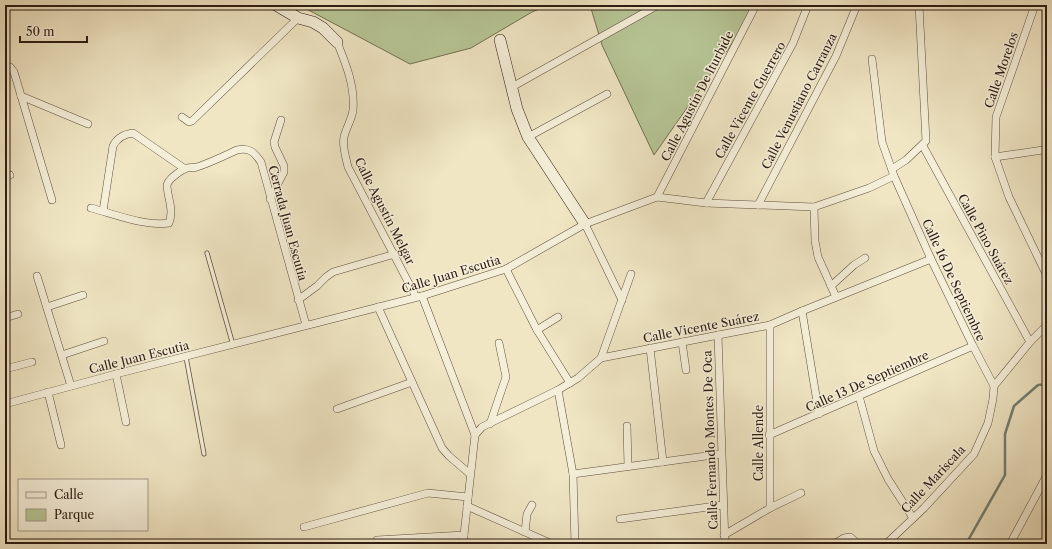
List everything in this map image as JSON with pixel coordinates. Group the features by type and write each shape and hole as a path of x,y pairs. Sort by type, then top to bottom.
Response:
{"street":[{"path":"276,5 298,18 313,22 323,28 336,42"},
{"path":"512,87 658,5"},
{"name":"Calle Agustín De Iturbide","path":"657,197 756,5"},
{"name":"Calle Vicente Guerrero","path":"706,202 793,44 808,5"},
{"name":"Calle Venustiano Carranza","path":"758,205 836,56 857,5"},
{"path":"893,173 923,146 926,139 919,5"},
{"name":"Calle Morelos","path":"1036,5 996,117 995,157 1009,197 1047,276"},
{"path":"182,117 189,122 192,121 298,18"},
{"path":"500,40 517,109 528,137 585,224 622,300"},
{"name":"Calle Agustín Melgar","path":"336,42 346,64 352,87 353,112 344,138 344,152 348,167 419,296 475,435 463,544"},
{"name":"Calle 16 De Septiembre","path":"872,59 882,142 893,173 931,259 994,386"},
{"path":"7,66 14,72 52,200"},
{"path":"528,137 607,94"},
{"path":"21,96 88,124"},
{"path":"270,199 284,172 284,166 274,142 281,120"},
{"path":"102,211 113,146 116,140 122,136 133,133 185,169"},
{"name":"Calle Pino Suárez","path":"923,146 1030,342"},
{"path":"995,157 1044,150 1047,148"},
{"name":"Cerrada Juan Escutia","path":"91,208 144,222 163,224 169,223 171,218 171,202 168,183 185,169 196,167 237,150 251,150 260,162 306,325"},
{"name":"Calle Juan Escutia","path":"5,404 419,296 506,269 585,224 657,197 706,202 814,207 869,188 893,173"},
{"path":"814,207 818,257 836,297"},
{"path":"298,300 333,272 395,254"},
{"path":"831,286 854,265 866,258"},
{"name":"Calle Vicente Suárez","path":"475,435 482,427 570,383 601,358 770,325 931,259"},
{"path":"506,269 537,330 570,383"},
{"path":"601,358 631,274"},
{"path":"37,276 71,386"},
{"path":"46,307 83,295"},
{"path":"378,307 442,448 470,474"},
{"path":"802,311 819,414"},
{"path":"5,318 18,314"},
{"path":"537,330 558,317"},
{"name":"Calle Allende","path":"770,325 770,508"},
{"path":"994,386 1030,342 1047,325"},
{"name":"Calle Fernando Montes De Oca","path":"718,335 725,544"},
{"path":"62,355 104,341"},
{"path":"682,342 686,370"},
{"path":"490,424 506,377 499,343"},
{"name":"Calle 13 De Septiembre","path":"769,435 973,346"},
{"path":"650,348 663,462"},
{"path":"5,369 32,362"},
{"path":"116,374 126,422"},
{"path":"337,409 412,382"},
{"name":"Calle Mariscala","path":"886,544 924,508 974,454 988,423 993,400 994,386"},
{"path":"558,390 573,474 575,544"},
{"path":"48,392 61,445"},
{"path":"859,396 874,452 888,479 913,518"},
{"path":"627,426 628,466"},
{"path":"573,474 721,454"},
{"path":"1010,544 1047,475"},
{"path":"304,527 428,493 468,497"},
{"path":"724,535 770,508 801,493"},
{"path":"620,519 723,504"},
{"path":"525,532 527,514 532,505"},
{"path":"467,506 552,544"},
{"path":"377,540 464,535"},
{"path":"834,544 844,538 850,537 858,544"}],"lane":[{"path":"207,253 232,344"},
{"path":"186,357 204,454"}],"green space":[{"path":"299,5 549,5 532,12 471,48 410,64"},
{"path":"590,5 759,5 654,155 602,45"}],"waterway":[{"path":"966,544 1005,475 1005,434 1014,406 1038,385 1047,384"}]}
